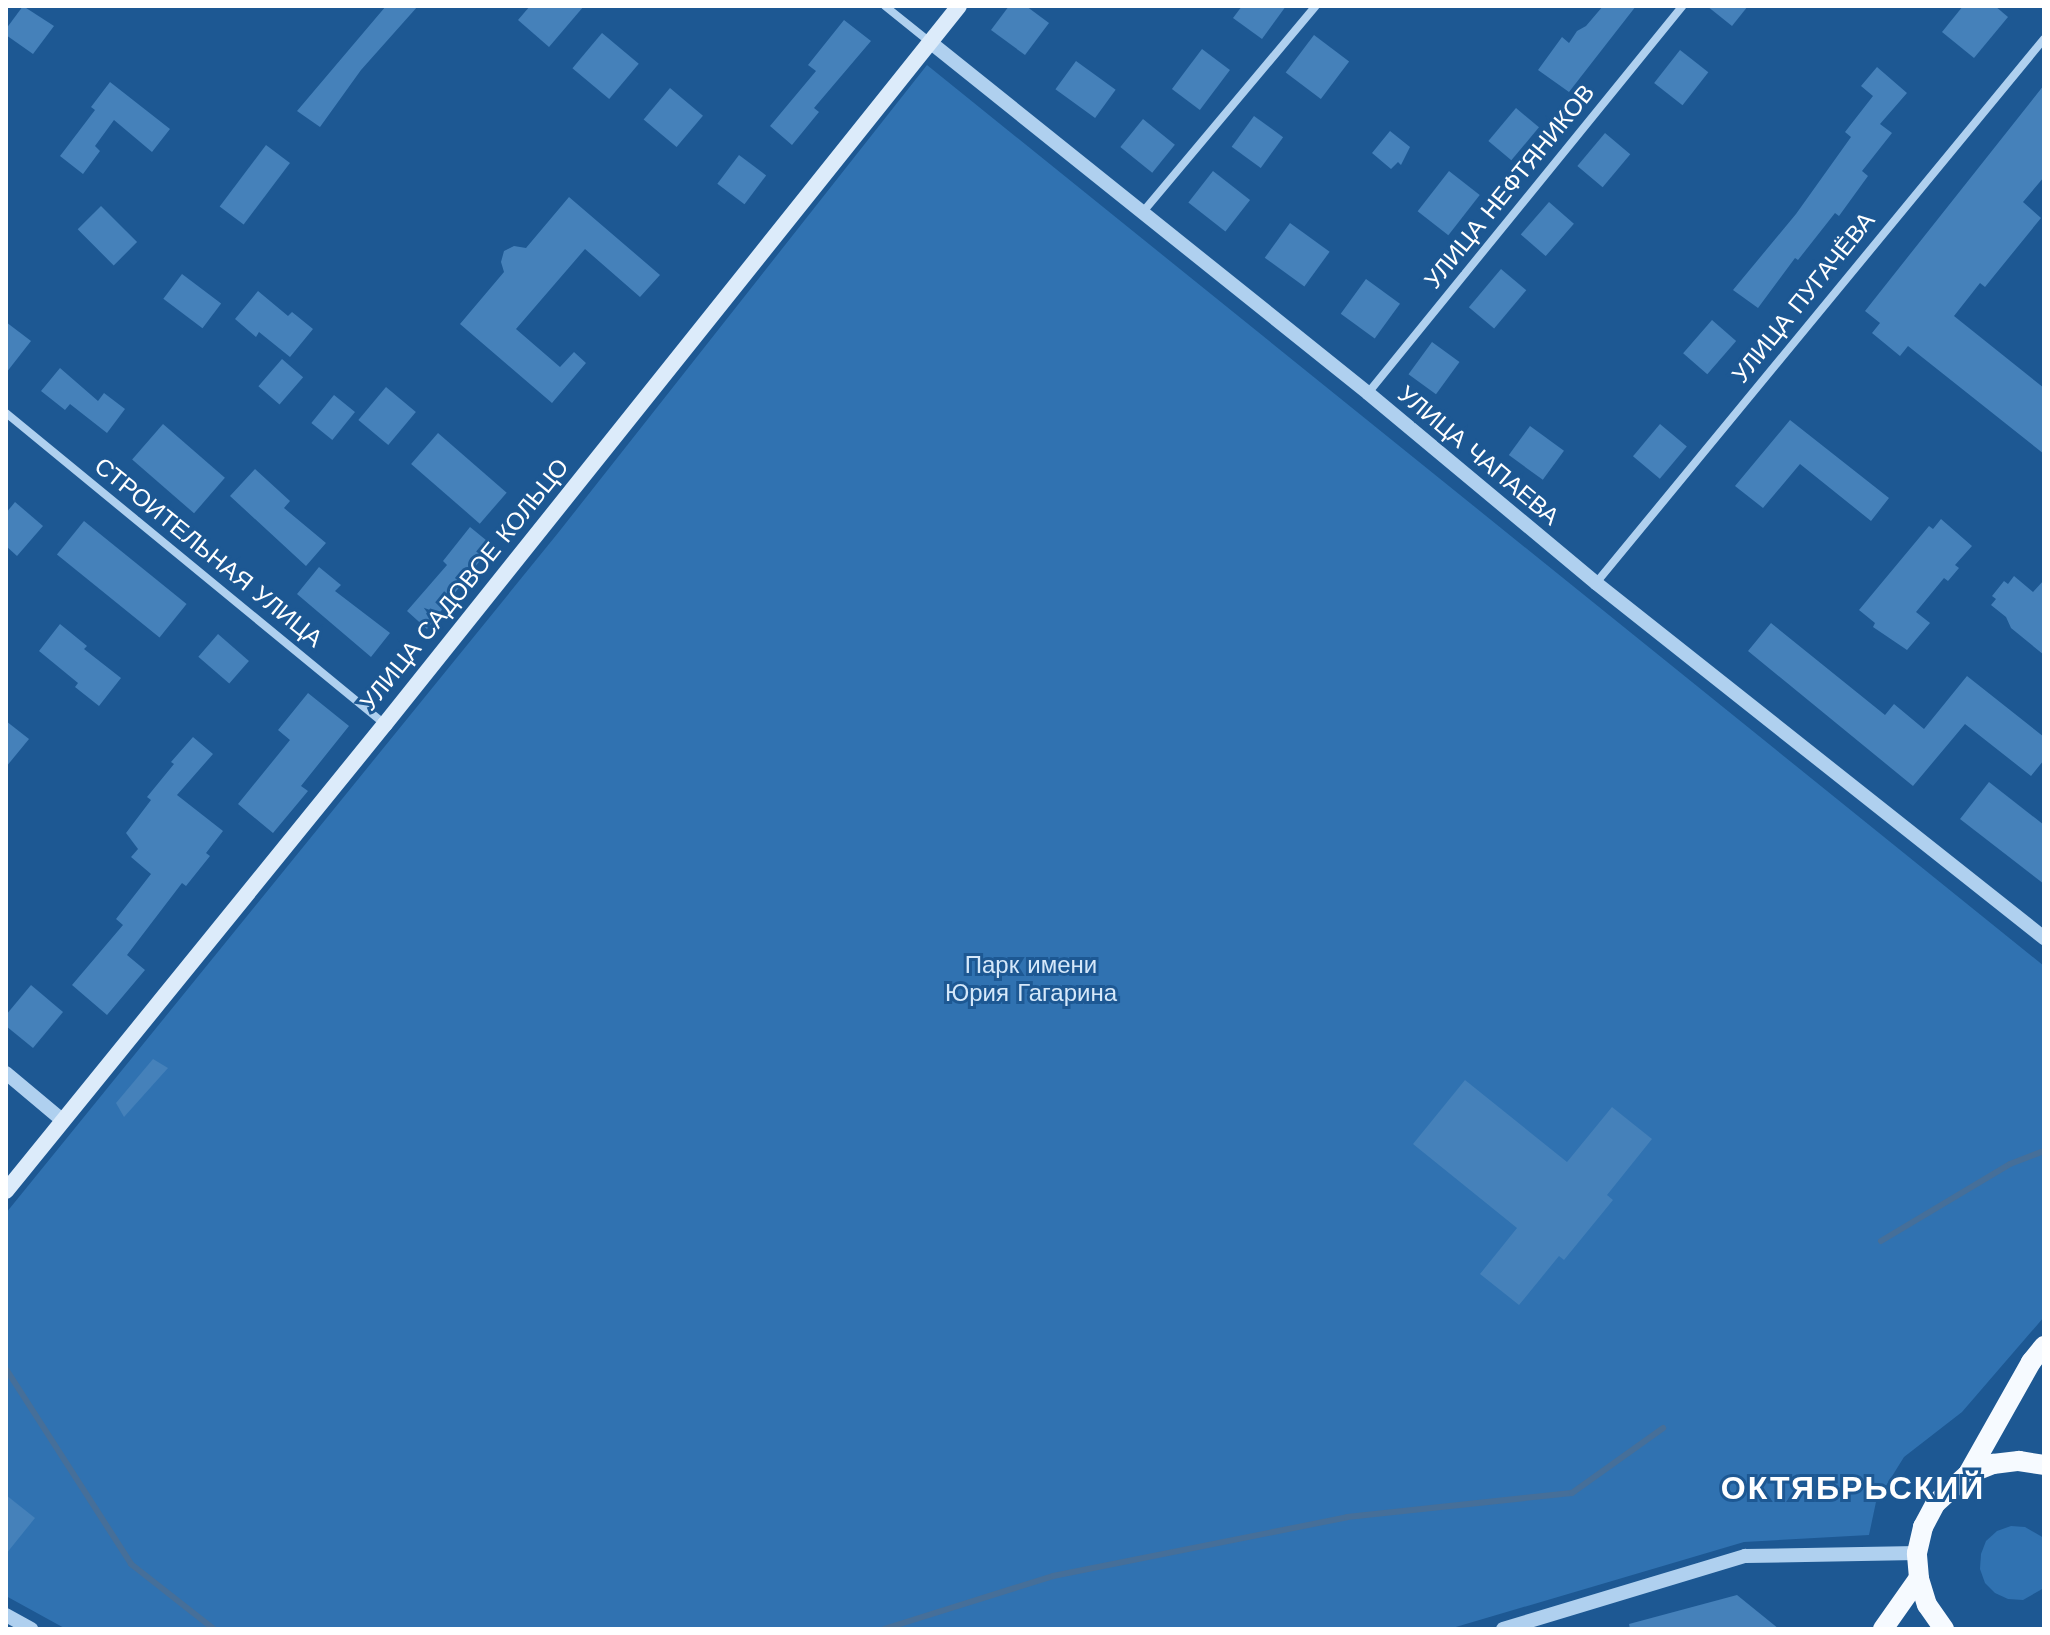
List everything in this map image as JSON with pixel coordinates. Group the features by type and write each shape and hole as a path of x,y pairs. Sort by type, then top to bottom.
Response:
{"main road":[{"name":"УЛИЦА САДОВОЕ КОЛЬЦО","path":"6,1191 385,724 959,6"},
{"path":"1944,1629 1927,1605 1919,1578 1917,1553 1923,1527 1936,1503 1968,1474 2031,1362 2044,1346"},
{"path":"1968,1474 1993,1464 2019,1461 2044,1465"},
{"path":"1883,1629 1919,1578"}],"street":[{"name":"УЛИЦА ЧАПАЕВА","path":"885,6 1368,393 1596,583 2044,938"},
{"path":"1142,213 1316,6"},
{"name":"УЛИЦА НЕФТЯНИКОВ","path":"1368,393 1683,6"},
{"name":"УЛИЦА ПУГАЧЁВА","path":"1596,583 2044,39"},
{"name":"СТРОИТЕЛЬНАЯ УЛИЦА","path":"6,413 385,724"},
{"path":"6,1073 62,1120"},
{"path":"1503,1629 1745,1556 1917,1553"},
{"path":"6,1616 31,1629"}],"green space":[{"name":"Парк имени Юрия Гагарина","path":"927,65 2044,966 2044,1317 1962,1412 1904,1457 1876,1502 1869,1535 1744,1542 1449,1629 66,1629 6,1596 6,1213 558,533"},
{"path":"2011,1526 2025,1527 2044,1538 2044,1588 2023,1600 2008,1599 1995,1593 1985,1583 1980,1569 1986,1541 1997,1531"}],"building":[{"path":"23,6 54,26 33,54 6,35 6,29"},
{"path":"386,6 418,6 361,70 320,127 297,111"},
{"path":"530,6 584,6 549,47 518,20"},
{"path":"1009,6 1026,6 1049,23 1025,55 991,30"},
{"path":"1242,6 1286,6 1262,39 1233,18"},
{"path":"1603,6 1636,6 1569,92 1538,70 1562,37 1569,43"},
{"path":"1707,6 1748,6 1732,26"},
{"path":"1963,6 1995,6 2008,17 1974,58 1942,32"},
{"path":"844,20 871,41 814,108 819,112 792,145 770,126 816,71 808,65"},
{"path":"602,33 639,64 609,99 572,68"},
{"path":"1314,35 1349,61 1321,99 1286,73"},
{"path":"1202,49 1230,70 1200,110 1172,89"},
{"path":"1680,50 1708,72 1683,105 1654,83"},
{"path":"1076,61 1116,90 1095,118 1055,89"},
{"path":"1877,67 1907,93 1880,124 1892,133 1862,171 1868,176 1839,216 1835,213 1798,260 1795,258 1758,308 1733,290 1796,214 1851,137 1845,132 1873,96 1861,86"},
{"path":"110,82 170,129 152,152 114,120 95,146 100,151 83,174 60,156 95,110 91,107"},
{"path":"2044,85 2044,177 2023,202 2041,218 1985,287 1980,283 1954,316 2044,388 2044,454 1908,346 1900,356 1872,333 1880,323 1865,311"},
{"path":"670,88 703,116 677,147 644,119"},
{"path":"1516,108 1539,127 1511,160 1488,141"},
{"path":"1254,116 1283,137 1261,168 1232,147"},
{"path":"1143,119 1175,145 1152,173 1120,147"},
{"path":"1390,131 1410,147 1401,165 1398,162 1391,169 1372,153"},
{"path":"1605,133 1630,154 1603,187 1577,166"},
{"path":"266,145 290,163 244,225 220,206"},
{"path":"739,155 766,175 744,204 717,184"},
{"path":"1213,171 1250,200 1225,231 1188,203"},
{"path":"1449,171 1480,195 1448,235 1418,211"},
{"path":"569,197 660,275 640,297 585,249 516,329 560,367 574,352 586,363 552,403 460,324 504,272 501,262 504,251 514,246 526,248"},
{"path":"1549,202 1574,224 1546,256 1521,234"},
{"path":"101,206 137,242 114,265 78,229"},
{"path":"1290,223 1330,252 1304,287 1265,258"},
{"path":"1501,269 1526,290 1494,329 1469,307"},
{"path":"182,274 221,303 202,328 163,299"},
{"path":"1366,279 1400,304 1375,338 1341,314"},
{"path":"258,291 288,316 292,312 313,329 290,357 259,332 256,337 235,319"},
{"path":"1712,320 1736,341 1707,374 1683,353"},
{"path":"6,322 31,341 6,373"},
{"path":"1432,342 1460,362 1436,394 1408,374"},
{"path":"282,359 303,377 280,405 258,386"},
{"path":"60,368 98,401 104,393 125,409 107,433 70,404 65,410 41,391"},
{"path":"386,387 416,412 388,445 358,420"},
{"path":"334,395 355,412 332,440 311,423"},
{"path":"1790,420 1889,498 1871,521 1800,464 1763,508 1735,486"},
{"path":"163,424 225,478 194,513 132,459"},
{"path":"1660,424 1687,446 1660,479 1633,456"},
{"path":"1530,426 1564,451 1543,480 1509,455"},
{"path":"438,433 507,493 480,524 411,464"},
{"path":"255,469 290,501 284,508 326,543 306,566 230,496"},
{"path":"15,502 43,526 17,556 6,546 6,513"},
{"path":"1941,519 1972,546 1955,565 1959,568 1948,581 1944,578 1916,612 1930,623 1907,650 1873,627 1875,623 1859,610 1929,526 1933,529"},
{"path":"84,521 187,604 160,637 57,554"},
{"path":"470,527 492,545 427,629 407,611 447,565 443,561"},
{"path":"319,567 341,585 335,591 390,633 371,657 297,594"},
{"path":"2014,576 2033,592 2044,580 2044,655 2011,628 2006,617 1991,605 1996,599 1992,596 2004,581 2008,584"},
{"path":"1771,623 1885,715 1894,704 1924,729 1967,676 2044,737 2044,760 2031,776 1965,724 1913,786 1748,651"},
{"path":"60,624 87,646 84,649 121,678 99,706 75,687 78,683 39,651"},
{"path":"218,634 249,661 229,684 198,657"},
{"path":"308,693 349,726 301,786 308,791 273,833 238,804 290,740 278,730"},
{"path":"6,721 29,739 6,767"},
{"path":"193,737 213,754 177,795 223,831 206,853 210,856 186,886 182,883 127,955 145,970 107,1015 72,985 123,925 116,919 151,874 131,857 138,849 126,833 151,800 147,797 174,764 171,762"},
{"path":"1989,782 2044,825 2044,884 1960,819"},
{"path":"31,985 63,1012 33,1048 6,1026 6,1015"},
{"path":"153,1059 168,1068 124,1117 116,1103"},
{"path":"1465,1080 1567,1162 1612,1107 1652,1139 1607,1195 1613,1200 1564,1260 1559,1256 1519,1305 1480,1274 1517,1228 1413,1144"},
{"path":"6,1495 35,1518 6,1554"},
{"path":"1737,1595 1779,1629 1630,1629 1629,1624"}],"waterway":[{"path":"1881,1241 2010,1164 2044,1151"},
{"path":"6,1369 131,1564 214,1629"},
{"path":"884,1629 1053,1576 1347,1517 1572,1493 1663,1428"}],"district":[{"name":"ОКТЯБРЬСКИЙ","path":"1853,1488"}]}
